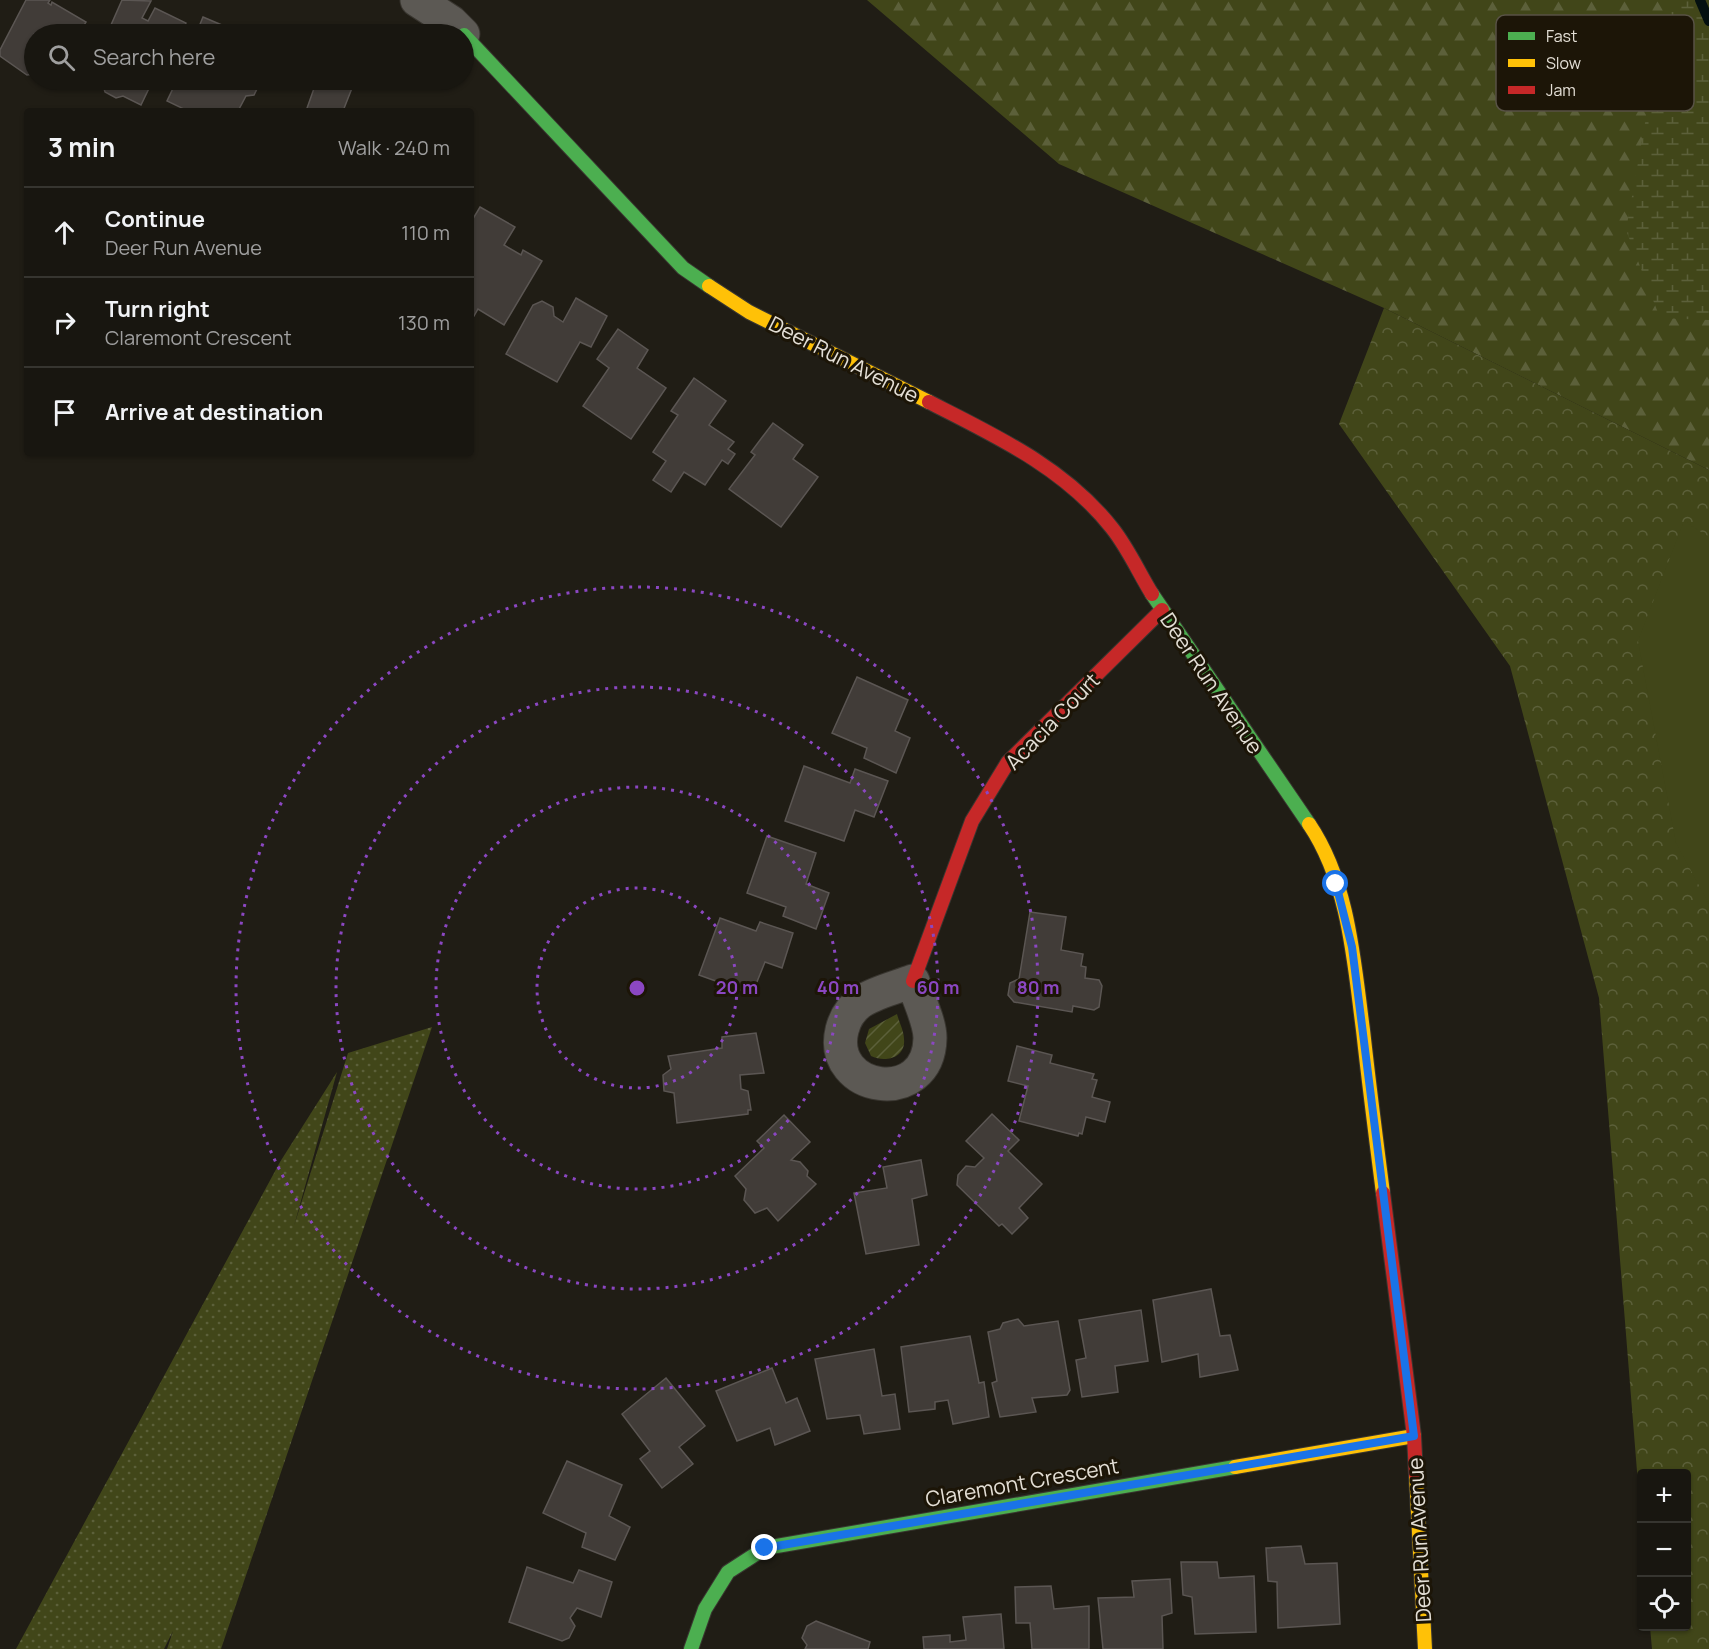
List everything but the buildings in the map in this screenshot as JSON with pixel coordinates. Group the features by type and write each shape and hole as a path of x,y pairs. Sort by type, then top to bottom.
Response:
{"street":[{"name":"Deer Run Avenue","path":"417,0 453,24"},
{"name":"Deer Run Avenue","path":"474,47 683,268 749,312 1022,449 1070,485 1112,528 1162,610 1321,842 1336,884 1352,947 1414,1436 1425,1649"},
{"name":"Acacia Court","path":"914,981 972,821 1008,762 1162,610"},
{"name":"Claremont Crescent","path":"691,1649 705,1609 728,1572 765,1548 1414,1436"}],"green space":[{"path":"867,0 1709,0 1709,470 1384,308 1059,164"},
{"path":"1667,0 1709,0 1709,320 1660,318 1626,230 1647,111 1694,111 1694,15 1664,15"},
{"path":"1384,308 1709,470 1709,1649 1652,1649 1650,1631 1691,1631 1691,1469 1637,1469 1637,1471 1599,998 1510,666 1339,424"},
{"path":"1684,521 1709,537 1709,904 1676,843 1638,641"},
{"path":"897,1014 904,1036 902,1051 888,1059 871,1056 865,1043 869,1029"},
{"path":"432,1027 221,1649 167,1649 173,1631 164,1649 16,1649 280,1162 337,1072 294,1226 348,1053"}],"waterway":[{"path":"1700,0 1709,21"}],"traffic: fast":[{"path":"474,46 683,268 709,286"},
{"path":"1152,594 1309,824"},
{"path":"691,1649 705,1609 728,1572 765,1548 1235,1467"}],"traffic: slow":[{"path":"709,286 749,312 929,402"},
{"path":"1309,824 1333,872 1348,924 1383,1193"},
{"path":"1235,1467 1414,1436"},
{"path":"1416,1475 1425,1649"}],"traffic: jam":[{"path":"929,402 1028,455 1073,488 1118,536 1152,594"},
{"path":"913,981 972,821 1008,762 1162,610"},
{"path":"1383,1193 1414,1436 1416,1475"}],"route":[{"path":"765,1548 1414,1436 1352,947 1336,884"}]}
